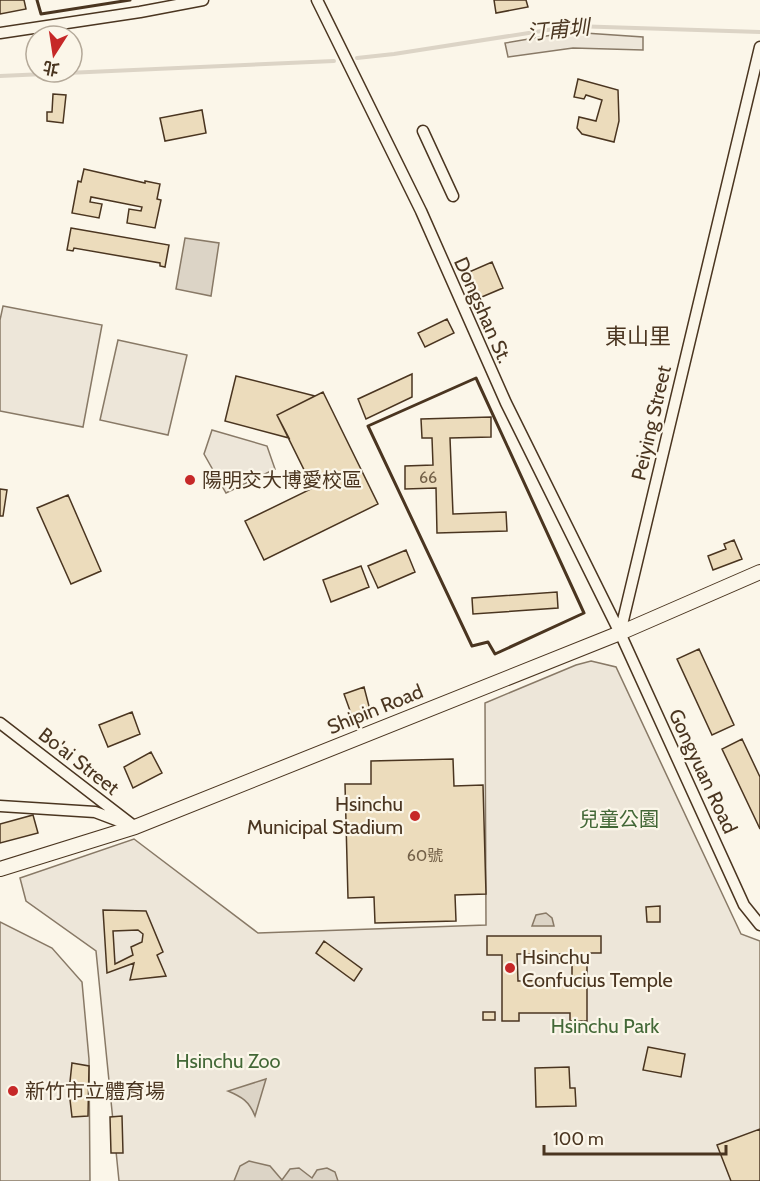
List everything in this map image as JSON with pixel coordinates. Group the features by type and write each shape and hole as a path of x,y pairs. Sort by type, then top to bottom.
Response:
{"street":[{"path":"0,33 203,0"},
{"name":"Dongshan St.","path":"317,0 421,211 506,403 620,633"},
{"name":"Peiying Street","path":"620,633 760,47"},
{"path":"423,131 453,196"},
{"name":"Shipin Road","path":"0,869 135,827 620,633 760,572"},
{"name":"Gongyuan Road","path":"620,633 744,905 758,923"},
{"name":"Bo'ai Street","path":"0,723 135,827"},
{"path":"0,806 95,812 135,827"}],"green space":[{"path":"570,32 643,37 643,50 573,48 508,57 505,43"},
{"path":"3,306 102,325 83,427 0,411 0,320"},
{"path":"118,340 187,355 168,435 100,420"},
{"path":"212,430 267,446 275,469 226,493 204,454"},
{"name":"Hsinchu Park","path":"591,661 616,667 741,934 760,941 760,1181 119,1181 96,951 26,901 20,878 134,839 258,933 486,925 485,703 576,665"},
{"name":"新竹市立體育場","path":"0,922 52,948 82,982 89,1059 90,1181 0,1181"}],"shaded area":[{"path":"185,238 219,243 211,296 176,289"},
{"path":"546,913 552,918 554,926 532,926 536,915"},
{"path":"266,1079 255,1116 244,1100 228,1091"},
{"path":"249,1161 270,1166 282,1180 290,1169 299,1168 312,1178 317,1170 327,1168 335,1172 338,1181 234,1181 240,1166"}],"building":[{"path":"0,0 24,0 26,9 0,14"},
{"path":"494,0 526,0 528,7 496,13"},
{"path":"578,79 618,90 619,121 614,142 582,134 577,128 579,117 596,121 602,100 586,95 584,99 574,97"},
{"path":"53,94 66,95 63,123 47,121 47,112 52,112"},
{"path":"202,110 206,133 165,141 160,118"},
{"path":"84,169 145,183 145,181 160,184 157,199 161,200 155,228 127,223 129,209 141,211 142,207 91,197 90,202 102,204 99,218 72,213 78,181 81,182"},
{"path":"71,228 169,245 165,267 160,266 160,263 74,248 73,251 67,250"},
{"path":"492,262 503,288 477,299 467,280 469,272"},
{"path":"447,319 454,333 425,347 418,333"},
{"path":"412,374 412,397 366,419 358,399"},
{"path":"236,376 315,396 277,415 289,438 225,421"},
{"path":"323,392 378,504 264,560 245,521 313,488 277,415"},
{"path":"491,417 491,437 450,438 453,514 506,512 507,531 437,533 436,488 405,489 405,466 433,465 432,438 422,438 421,419"},
{"path":"0,489 7,490 3,516 0,516"},
{"path":"68,495 101,571 71,584 37,508"},
{"path":"734,540 742,559 713,570 708,556 726,549 724,544"},
{"path":"406,550 415,572 378,588 368,566"},
{"path":"361,566 369,587 331,602 323,580"},
{"path":"557,592 558,608 473,614 472,598"},
{"path":"699,649 734,725 712,735 677,659"},
{"path":"364,687 370,710 366,712 367,716 353,719 344,694"},
{"path":"132,712 140,734 108,747 99,725"},
{"path":"742,739 760,777 760,829 722,749"},
{"path":"151,752 162,773 133,788 124,767"},
{"name":"Hsinchu Municipal Stadium","path":"453,759 454,786 483,785 486,894 455,895 456,921 375,923 374,897 348,898 345,784 371,784 371,761"},
{"path":"33,815 38,833 0,843 0,824"},
{"path":"660,906 660,922 647,922 646,907"},
{"path":"103,910 146,911 163,952 157,955 166,976 130,980 134,963 107,973","holes":["138,930 143,934 142,942 131,947 133,955 115,964 113,931"]},
{"name":"Hsinchu Confucius Temple","path":"487,936 601,936 601,953 587,953 587,1021 570,1021 570,1013 519,1013 519,1021 502,1021 502,955 487,955","holes":["517,954 572,954 572,980 518,981"]},
{"path":"324,941 362,969 354,981 316,953"},
{"path":"483,1012 495,1012 495,1020 483,1020"},
{"path":"648,1047 685,1054 681,1077 643,1070"},
{"name":"新竹市立體育場","path":"72,1063 89,1066 88,1116 72,1117 69,1091"},
{"path":"569,1067 570,1088 575,1088 576,1106 536,1107 535,1068"},
{"path":"122,1116 123,1153 111,1153 110,1117"},
{"path":"760,1129 760,1181 731,1181 717,1145"}],"waterway":[{"name":"汀甫圳","path":"357,58 573,26 760,32"},
{"name":"汀甫圳","path":"0,76 334,61"}],"wall":[{"path":"37,0 41,14 130,0"},
{"path":"476,378 584,613 495,654 488,642 472,646 368,426 476,378"}],"place":[{"name":"陽明交大博愛校區","path":"190,480"},
{"name":"Hsinchu Municipal Stadium","path":"415,816"},
{"name":"Hsinchu Confucius Temple","path":"510,968"},
{"name":"新竹市立體育場","path":"13,1091"}],"district":[{"name":"東山里","path":"638,336"}],"park label":[{"name":"兒童公園","path":"619,819"},
{"name":"Hsinchu Zoo","path":"228,1061"}]}
